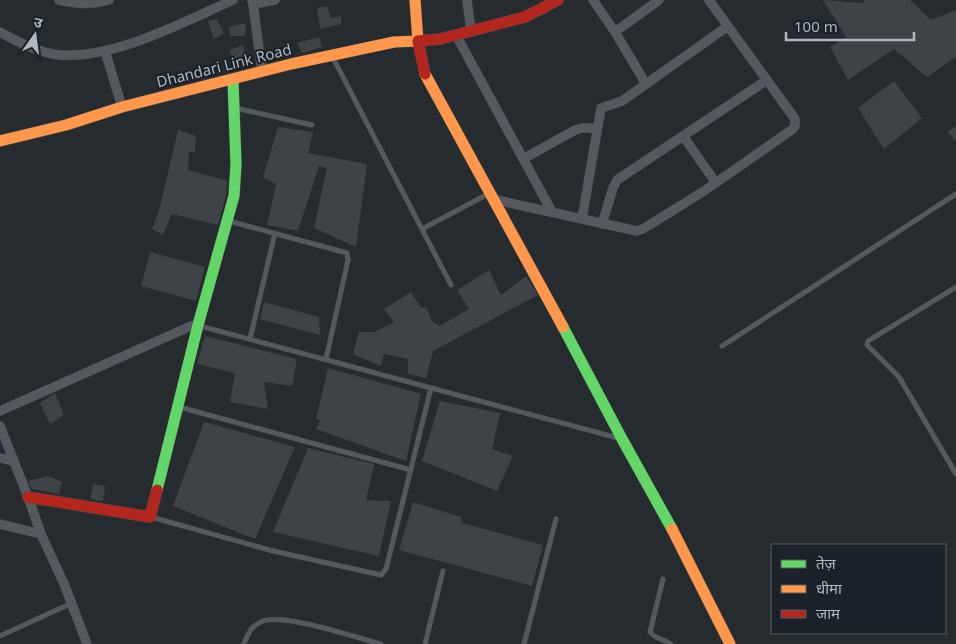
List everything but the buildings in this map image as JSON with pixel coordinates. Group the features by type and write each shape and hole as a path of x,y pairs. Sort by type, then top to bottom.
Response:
{"street":[{"path":"59,0 77,4 92,4 109,0"},
{"path":"0,32 37,50 58,55 78,55 105,51 146,37 233,0"},
{"path":"262,71 253,2 275,0"},
{"path":"415,0 418,41 423,69 491,196 535,273 622,439 681,544 730,644"},
{"path":"467,0 471,31"},
{"name":"Dhandari Link Road","path":"1,139 66,125 122,107 332,55 394,42 440,39 525,17 558,0"},
{"path":"593,0 615,32 646,84"},
{"path":"615,32 659,0"},
{"path":"491,196 636,231 643,229 716,183 790,132 795,126 795,119 709,0"},
{"path":"582,219 602,106 618,104 728,26"},
{"path":"456,35 552,212"},
{"path":"105,51 122,107"},
{"path":"28,497 150,517 198,325 228,221 235,183 233,80"},
{"path":"602,224 617,180 767,80"},
{"path":"523,159 575,130 597,128"},
{"path":"683,136 716,183"},
{"path":"0,411 191,326 198,325"},
{"path":"0,426 41,534 72,603 87,644"},
{"path":"0,458 14,461"},
{"path":"0,524 41,534"}],"lane":[{"path":"332,55 451,285"},
{"path":"234,108 312,125"},
{"path":"722,346 956,194"},
{"path":"422,229 491,196"},
{"path":"228,221 344,252 348,256 326,360"},
{"path":"250,339 275,233"},
{"path":"956,287 873,338 867,345 899,377 956,474"},
{"path":"198,325 622,439"},
{"path":"150,517 273,551 381,574 386,570 431,388"},
{"path":"178,407 411,470"},
{"path":"524,644 556,519"},
{"path":"425,644 443,571"},
{"path":"663,579 650,632 655,637 671,644"},
{"path":"0,636 72,603"},
{"path":"244,644 247,634 255,625 265,620 278,619 295,621 381,644"},
{"path":"352,644 354,637"}],"traffic: fast":[{"path":"157,490 198,325 234,196 236,164 233,80"},
{"path":"563,327 672,529"}],"traffic: slow":[{"path":"0,141 66,125 122,107 291,64 394,42 418,41 415,0"},
{"path":"425,74 563,327"},
{"path":"672,529 730,644"}],"traffic: jam":[{"path":"425,74 418,41 440,39 525,17 558,0"},
{"path":"28,497 150,517 157,490"}]}
